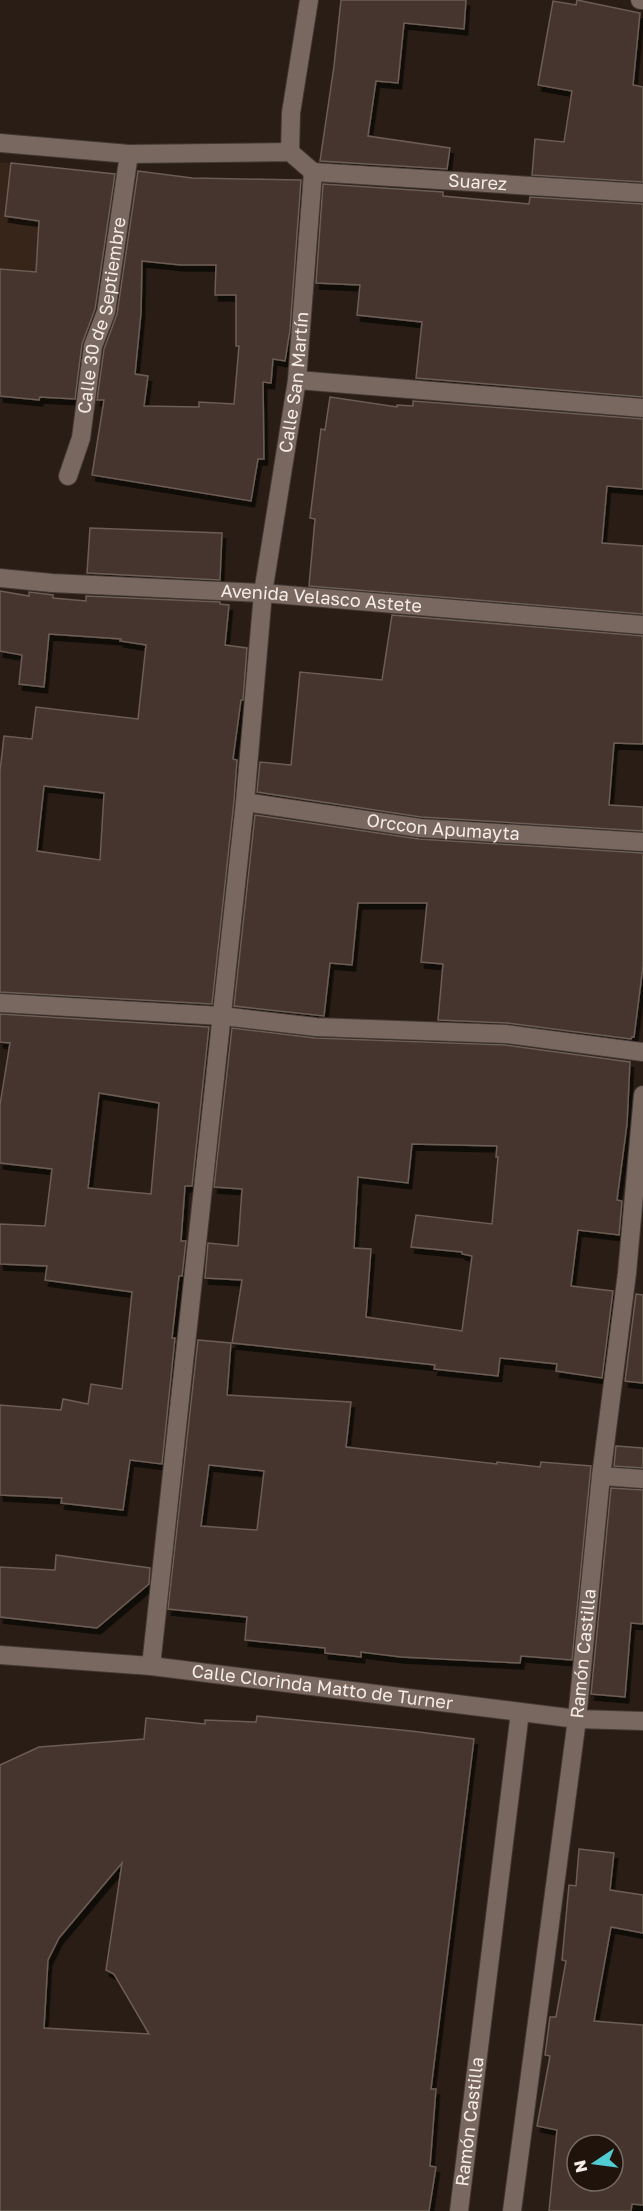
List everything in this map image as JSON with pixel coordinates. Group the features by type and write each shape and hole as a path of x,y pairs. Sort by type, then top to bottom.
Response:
{"street":[{"path":"291,152 291,113 309,0"},
{"path":"0,142 129,154 291,152 313,172"},
{"name":"Calle 30 de Septiembre","path":"68,476 81,438 93,346 106,312 129,154"},
{"name":"Suarez","path":"313,172 643,194"},
{"name":"Calle San Martín","path":"151,1666 245,802 263,593 297,380 313,172"},
{"path":"297,380 643,408"},
{"name":"Avenida Velasco Astete","path":"0,578 52,583 263,593 643,625"},
{"name":"Orccon Apumayta","path":"245,802 420,828 643,842"},
{"path":"0,1003 222,1016 316,1027 506,1034 643,1052"},
{"name":"Ramón Castilla","path":"512,2211 577,1719 601,1476 635,1272 643,1095"},
{"path":"601,1476 643,1479"},
{"name":"Calle Clorinda Matto de Turner","path":"0,1655 151,1666 577,1719 643,1721"},
{"name":"Ramón Castilla","path":"459,2211 520,1712"}],"shaded area":[{"path":"0,162 11,163 5,216 49,223 36,272 0,269"}],"building":[{"path":"341,0 466,0 464,29 404,23 398,83 376,81 368,136 450,148 447,169 320,161"},
{"path":"577,0 640,13 633,85 643,87 643,182 532,175 535,139 564,142 572,91 538,85 553,1 576,5"},
{"path":"11,163 115,174 95,309 82,344 75,399 40,397 39,400 0,396 0,269 36,272 39,221 5,216"},
{"path":"138,171 192,178 301,180 290,330 285,361 273,359 271,383 263,382 264,459 258,459 251,501 92,475 104,400 97,400 104,349 117,314","holes":["142,261 181,265 216,265 215,295 236,295 236,346 239,346 234,404 199,402 199,407 144,406 148,376 135,374 141,313"]},
{"path":"323,184 443,192 443,196 529,204 530,197 643,204 643,397 416,378 422,322 357,315 360,285 316,283"},
{"path":"330,397 397,407 397,405 413,406 413,401 643,419 643,489 607,486 602,543 643,546 643,614 309,586 315,519 310,518 321,429 325,430"},
{"path":"90,528 222,533 220,580 87,573"},
{"path":"0,591 29,596 29,592 53,595 53,598 86,601 86,596 220,602 220,604 229,605 225,645 247,648 243,700 241,700 233,759 237,760 234,801 212,1004 0,992 0,771 4,736 32,739 36,707 138,719 146,645 120,641 121,639 49,634 44,687 19,684 22,655 0,651","holes":["44,786 104,793 100,860 37,851"]},
{"path":"392,615 643,636 643,744 614,743 609,805 643,807 643,831 421,817 257,792 260,762 291,765 300,672 382,680"},
{"path":"255,815 419,839 643,853 643,966 634,1037 631,1039 507,1023 438,1020 443,964 421,962 427,903 358,903 352,965 330,963 324,1016 234,1006"},
{"path":"0,1014 209,1027 192,1186 185,1186 181,1241 186,1241 182,1276 179,1276 172,1338 175,1338 162,1464 130,1460 123,1510 61,1503 62,1498 0,1495 0,1405 61,1410 63,1399 88,1404 91,1384 122,1389 132,1292 45,1280 47,1266 0,1264 0,1224 45,1226 52,1169 0,1163 0,1105 10,1043 0,1042","holes":["99,1093 159,1103 151,1194 88,1188"]},
{"path":"232,1028 315,1038 505,1045 630,1062 627,1124 617,1200 622,1201 619,1235 578,1230 571,1286 613,1291 602,1378 556,1371 557,1364 500,1358 498,1376 434,1369 435,1365 232,1343 242,1280 205,1278 208,1243 238,1246 242,1189 214,1187","holes":["412,1144 497,1146 492,1224 416,1215 411,1247 462,1252 462,1254 472,1256 462,1331 366,1317 371,1249 354,1248 358,1177 408,1183"]},
{"path":"636,1294 643,1295 643,1383 625,1381"},
{"path":"198,1340 231,1343 227,1395 351,1402 346,1447 497,1464 497,1462 540,1467 541,1462 591,1466 572,1660 521,1656 520,1663 401,1657 361,1652 361,1657 325,1653 325,1648 245,1640 247,1617 168,1609","holes":["209,1465 264,1471 257,1530 201,1526"]},
{"path":"616,1446 643,1448 643,1468 614,1466"},
{"path":"611,1488 643,1490 643,1624 631,1623 625,1697 591,1694"},
{"path":"56,1555 150,1568 149,1584 97,1628 0,1617 0,1567 55,1570"},
{"path":"257,1716 474,1739 431,2089 436,2089 430,2166 436,2167 429,2211 0,2211 0,1765 39,1747 144,1739 146,1718 205,1724 205,1720 256,1722","holes":["122,1863 106,1970 114,1974 149,2034 44,2028 48,1960 59,1938"]},
{"path":"579,1849 614,1853 610,1890 643,1895 643,1933 611,1927 594,2021 643,2025 643,2205 632,2204 631,2211 549,2211 557,2130 537,2126 550,2056 545,2055 550,2017 556,2017 566,1961 562,1960 569,1885 576,1886"}]}
